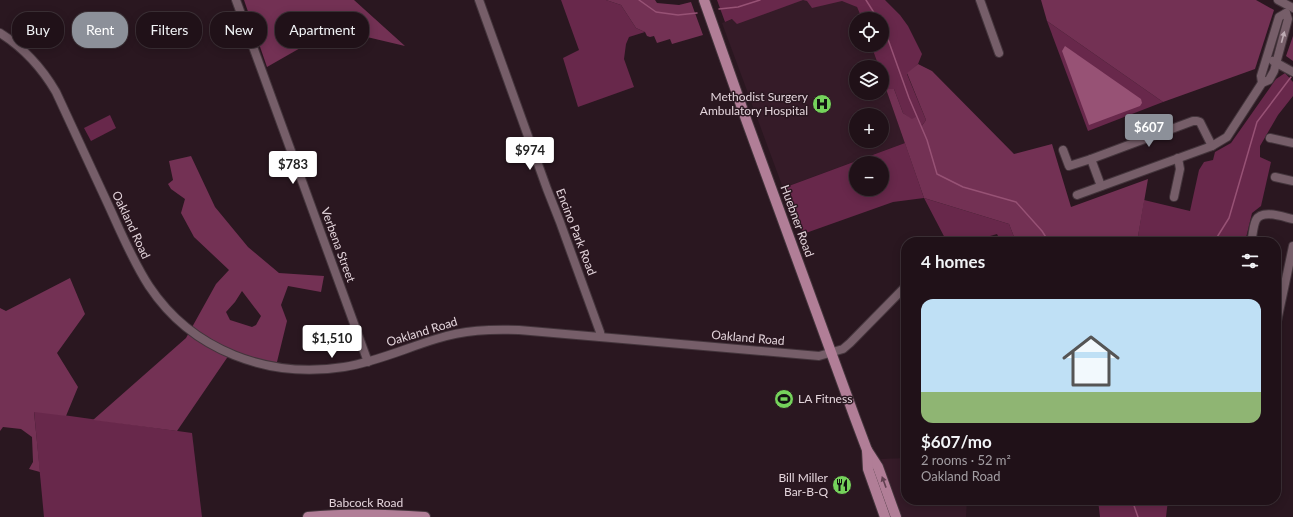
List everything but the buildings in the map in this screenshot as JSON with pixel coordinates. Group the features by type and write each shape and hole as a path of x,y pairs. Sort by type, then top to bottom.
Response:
{"main road":[{"name":"Huebner Road","path":"704,0 867,450 878,467 896,517"},
{"name":"Huebner Road","path":"867,450 868,469 885,517"},
{"name":"Babcock Road","path":"308,517 381,514 425,517"}],"street":[{"name":"Verbena Street","path":"236,0 368,362"},
{"name":"Encino Park Road","path":"479,0 601,337"},
{"path":"980,0 999,53"},
{"path":"1278,0 1289,6"},
{"path":"1262,83 1261,76 1280,17 1289,6"},
{"path":"1077,195 1212,146 1227,137 1262,83 1269,80 1277,62 1288,19 1289,6"},
{"name":"Oakland Road","path":"0,33 9,38 25,51 39,66 49,80 137,265 149,286 162,303 179,321 211,345 228,353 264,365 282,369 314,370 344,367 368,362 436,339 470,331 498,329 815,357 842,349 850,343 901,291"},
{"path":"1266,58 1277,62 1293,72"},
{"path":"1063,150 1069,166 1197,120 1200,122 1212,146"},
{"path":"1270,138 1293,143"},
{"path":"1091,158 1101,186"},
{"path":"1174,197 1180,169 1178,158"},
{"path":"1275,177 1293,181"},
{"path":"1252,237 1256,220 1264,213 1293,219"},
{"path":"1281,302 1293,246"}],"shaded area":[{"path":"244,0 354,0 367,12 275,12 275,48 300,48 267,67 260,48 267,48 267,12 248,12"},
{"path":"561,0 606,0 621,5 636,28 645,32 629,37 626,44 624,59 634,87 578,107 563,58 579,50"},
{"path":"606,0 655,0 657,3 679,5 691,2 703,35 672,44 670,39 657,43 654,36 647,36 645,32 636,28 621,5"},
{"path":"717,0 803,0 737,24 732,19 725,22"},
{"name":"Methodist Surgery Ambulatory Hospital","path":"784,0 848,0 857,7 859,12 849,12 849,52 874,52 876,60 849,60 849,100 889,100 889,97 905,143 870,156 849,156 849,164 783,188 722,23"},
{"path":"803,0 885,0 900,15 908,26 922,54 918,64 907,74 926,120 921,127 903,113 894,89 889,89 889,60 876,60 874,52 889,52 889,12 859,12 857,7 842,1 812,8 807,1"},
{"path":"1041,0 1256,0 1274,10 1255,69 1163,102 1047,21"},
{"path":"369,14 405,46 369,37"},
{"path":"1047,21 1163,102 1088,131"},
{"path":"1293,36 1293,61 1286,56"},
{"path":"1065,46 1141,99 1142,103 1140,106 1089,125 1062,51"},
{"path":"918,64 932,71 1014,154 1052,144 1071,207 1148,179 1138,237 1014,237 1009,224 924,198 889,98 889,89 894,89 903,113 912,119 916,117 921,127 926,120 907,73"},
{"path":"1285,73 1293,82 1293,96 1278,115 1260,146 1260,157 1271,162 1261,206 1252,213 1246,237 1138,237 1144,200 1190,211 1199,170 1204,162 1213,160 1215,152 1231,143 1276,79"},
{"path":"110,115 116,128 91,141 84,128"},
{"path":"905,143 924,198 893,202 803,234 786,187 849,164 849,196 889,196 889,156 870,156"},
{"path":"191,156 215,207 248,247 279,273 324,276 321,292 288,286 281,305 287,321 276,366 231,352 177,431 93,420 186,338 216,284 229,270 194,237 181,213 185,199 171,189 168,184 173,180 169,161","holes":["242,291 261,316 256,325 252,327 230,320 226,312"]},
{"path":"924,198 1009,224 1014,237 998,237 997,234 987,237 944,237"},
{"path":"70,278 85,314 57,353 78,387 66,416 34,412 40,472 29,469 33,462 32,437 21,429 3,427 0,431 0,308 6,311"},
{"path":"34,411 192,433 202,517 44,517"},
{"path":"901,458 901,505 967,505 966,517 902,517 881,459"},
{"path":"1099,505 1167,505 1166,517 1100,517"}],"waterway":[{"path":"639,0 656,12 678,15 697,13"},
{"path":"719,9 738,7 760,0"},
{"path":"866,0 874,12"},
{"path":"889,42 909,98 927,140 937,174 963,187 1016,202 1046,237"},
{"path":"1217,237 1229,218 1257,122 1291,77"},
{"path":"1134,505 1138,517"}],"place":[{"name":"Methodist Surgery Ambulatory Hospital","path":"822,104"},
{"name":"LA Fitness","path":"784,399"},
{"name":"Bill Miller Bar-B-Q","path":"842,485"}]}
